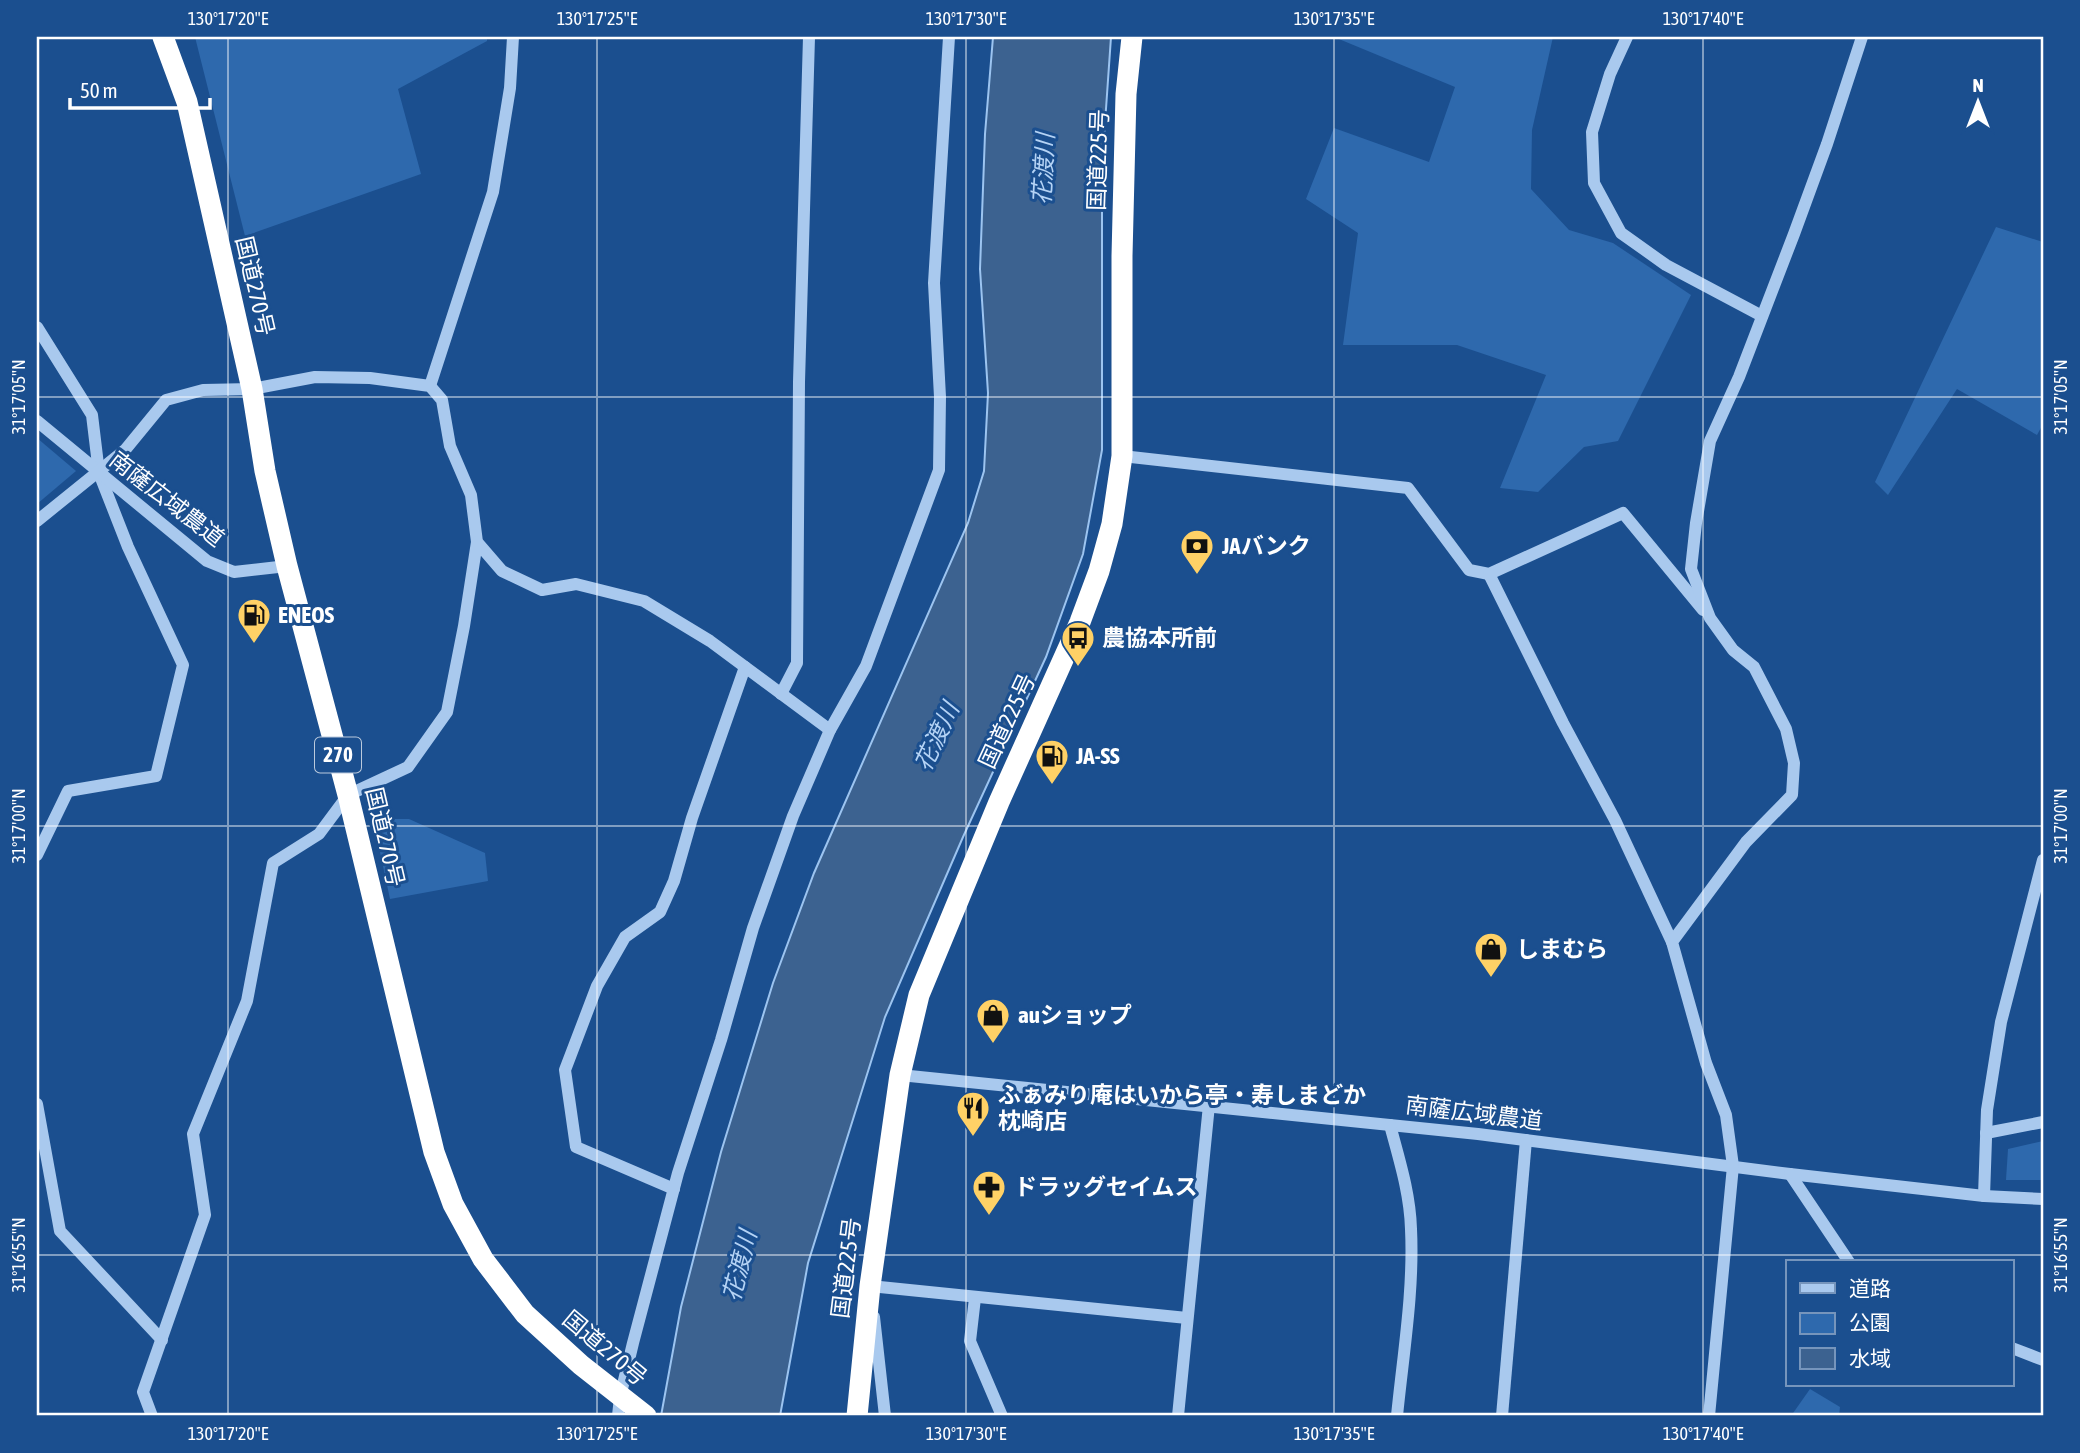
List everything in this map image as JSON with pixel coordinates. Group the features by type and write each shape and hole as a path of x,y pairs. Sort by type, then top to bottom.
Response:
{"highway":[{"name":"国道270号","path":"163,37 187,102 252,389 265,471 287,566 348,795 434,1152 453,1204 483,1259 525,1314 630,1409"},
{"name":"国道225号","path":"857,1416 870,1286 900,1075 919,995 994,814 1080,622 1099,571 1114,513 1122,456 1122,256 1126,94 1132,37"}],"street":[{"path":"430,386 493,192 510,88 513,37"},
{"path":"781,694 797,663 808,37"},
{"path":"630,1409 674,1189 753,928 793,816 830,730 866,666 939,470 940,397 934,283 949,37"},
{"path":"1627,37 1610,74 1592,132 1594,183 1620,233 1666,265 1762,316"},
{"path":"1710,618 1691,569 1710,440 1739,377 1827,144 1862,37"},
{"path":"37,327 92,415 99,473 128,547 183,665 156,776 68,791 37,855"},
{"path":"37,521 125,450 166,400 203,390 252,389 315,377 370,378 430,386 442,400 450,446 471,495 477,542 447,712 408,767 348,795 319,834 273,863 247,1001 193,1134 205,1215 143,1392 152,1416"},
{"name":"南薩広域農道","path":"37,421 207,561 234,572 287,566"},
{"path":"1122,456 1408,488 1469,570 1489,574 1623,513 1710,618 1733,650 1754,667 1786,729 1794,763 1792,795 1746,842 1671,942"},
{"path":"477,542 502,571 542,590 576,584 644,601 710,641 830,730"},
{"path":"1489,574 1615,820 1671,942 1706,1063 1726,1115 1732,1166 1709,1416"},
{"path":"674,1189 576,1147 565,1070 597,986 625,937 660,912 674,881 692,818 745,667"},
{"path":"1984,1196 1987,1110 2001,1022 2043,860"},
{"name":"南薩広域農道","path":"900,1075 1209,1105 1526,1140 1984,1196 2043,1199"},
{"path":"37,1104 60,1231 162,1340"},
{"path":"1178,1416 1209,1105"},
{"path":"1986,1133 2043,1122"},
{"path":"1390,1125 1407,1188 1411,1229 1411,1271 1397,1416"},
{"path":"1502,1416 1526,1140"},
{"path":"1790,1174 1848,1260"},
{"path":"885,1416 870,1286 1187,1318"},
{"path":"975,1298 970,1341 1002,1416"},
{"path":"2014,1349 2043,1360"}],"green space":[{"path":"195,37 487,37 487,41 398,89 421,174 245,236"},
{"path":"1334,37 1553,37 1532,130 1531,189 1569,230 1613,243 1691,295 1618,441 1584,447 1538,492 1500,488 1546,375 1457,345 1343,345 1358,233 1306,199 1334,128 1429,162 1455,87"},
{"path":"1996,227 2043,242 2043,424 2037,435 1957,389 1888,495 1875,482"},
{"path":"37,438 76,471 37,504"},
{"path":"373,819 409,819 485,853 488,881 390,899"},
{"path":"2043,1141 2043,1180 2006,1180 2008,1149"},
{"path":"1810,1389 1840,1407 1839,1416 1791,1416"}],"water":[{"name":"花渡川","path":"993,37 1111,37 1102,166 1102,450 1083,554 1046,657 963,837 885,1017 808,1263 780,1416 661,1416 681,1307 721,1152 773,983 814,873 968,523 984,471 988,393 980,269 985,134"}],"place":[{"name":"JAバンク","path":"1197,576"},
{"name":"ENEOS","path":"254,645"},
{"name":"農協本所前","path":"1078,668"},
{"name":"JA-SS","path":"1052,786"},
{"name":"しまむら","path":"1491,979"},
{"name":"auショップ","path":"993,1045"},
{"name":"ふぁみり庵はいから亭・寿しまどか 枕崎店","path":"973,1138"},
{"name":"ドラッグセイムス","path":"989,1217"}]}
